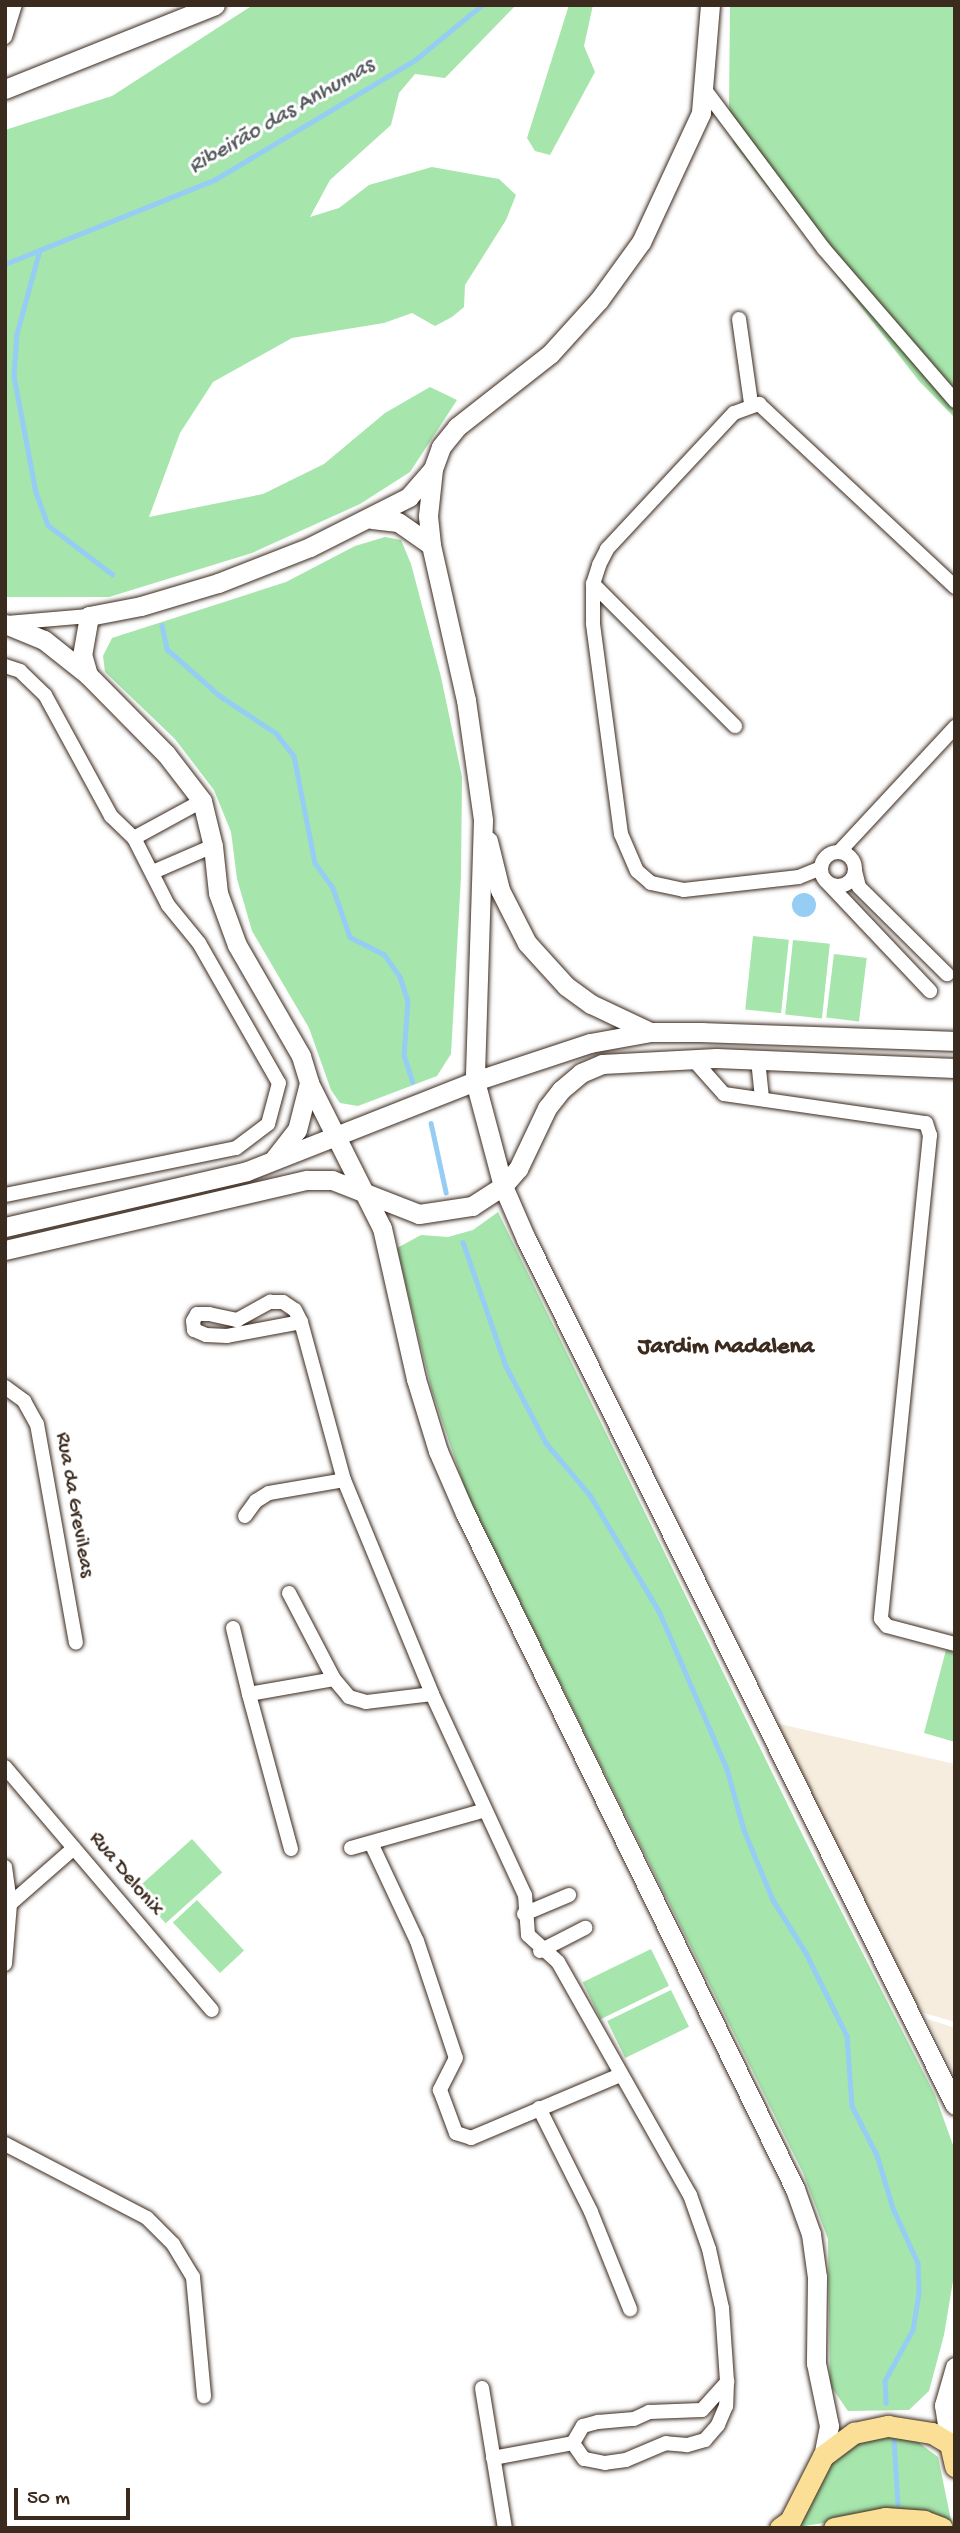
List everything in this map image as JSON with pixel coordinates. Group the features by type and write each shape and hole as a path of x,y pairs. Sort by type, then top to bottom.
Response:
{"main road":[{"path":"780,2528 790,2521 823,2456 853,2433 888,2426 932,2433 953,2445 955,2466"},
{"path":"834,2528 885,2518 924,2521 942,2528"}],"street":[{"path":"5,37 15,5"},
{"path":"5,89 215,5"},
{"path":"650,1032 590,1004 566,986 527,943 500,890 483,820 466,700 431,545 428,516 433,469 441,447 457,427 550,354 599,300 641,242 691,141 705,90 710,5"},
{"path":"705,90 824,249 955,401"},
{"path":"739,319 751,403"},
{"path":"855,871 845,885 823,874 684,890 651,883 637,871 621,834 593,623 593,583 607,549 734,413 751,403 769,409 955,587"},
{"path":"5,623 89,616 141,606 218,583 372,519 409,498 433,469"},
{"path":"372,519 398,522 431,545"},
{"path":"593,583 735,726"},
{"path":"88,675 82,654 89,616"},
{"path":"5,623 44,640 88,675 166,754 201,801 213,846 218,893 237,945 301,1056 309,1083 339,1136 382,1228 416,1378 438,1451 465,1513 795,2189 811,2234 817,2277 816,2363 829,2426 823,2456"},
{"path":"5,666 20,671 45,695 111,816 134,838 169,905 199,943 238,1017 266,1055 279,1083 272,1115 253,1138 236,1148 5,1195"},
{"path":"823,874 827,857 839,852 955,727"},
{"path":"134,838 201,801"},
{"path":"483,820 475,1081 503,1186 620,1432 955,2105"},
{"path":"153,872 213,846"},
{"path":"839,852 852,860 859,887 947,974"},
{"path":"823,874 930,991"},
{"path":"5,1227 270,1162 475,1081 590,1043 650,1032 955,1041"},
{"path":"692,1058 724,1094 926,1123 930,1135 881,1619 887,1626 955,1644"},
{"path":"5,1250 307,1180 332,1180 370,1198 419,1214 447,1212 472,1206 503,1186 524,1159 547,1108 581,1073 602,1064 692,1058 955,1068"},
{"path":"758,1060 762,1098"},
{"path":"270,1162 298,1130 309,1083"},
{"path":"301,1322 227,1336 206,1335 194,1330 193,1321 197,1314 237,1320 270,1302 283,1302 301,1322 344,1480 432,1694 525,1895 527,1935 540,1951 558,1962 690,2195 709,2249 722,2308 727,2382 726,2406 705,2440 687,2445 666,2443 626,2460 605,2463 584,2459 573,2443"},
{"name":"Rua da Grevileas","path":"5,1387 24,1401 37,1424 76,1643"},
{"path":"245,1516 256,1500 269,1493 344,1480"},
{"path":"289,1594 334,1679 349,1697 366,1702 432,1694"},
{"path":"233,1628 291,1849"},
{"path":"249,1694 334,1679"},
{"name":"Rua Delonix","path":"5,1767 212,2010"},
{"path":"351,1848 485,1810"},
{"path":"371,1843 417,1941 456,2058 440,2090 456,2133 471,2137 620,2075"},
{"path":"10,1904 74,1849"},
{"path":"5,1867 10,1904 5,1964"},
{"path":"524,1914 569,1895"},
{"path":"540,1951 585,1928"},
{"path":"539,2108 592,2213 630,2309"},
{"path":"5,2144 147,2218 173,2244 193,2277 204,2396"},
{"path":"953,2445 944,2406 955,2367"},
{"path":"494,2458 573,2443 583,2426 598,2422 634,2419 649,2412 702,2410 727,2382"},
{"path":"482,2388 505,2528"}],"shaded area":[{"path":"775,1723 955,1764 955,2022 921,2012"},
{"path":"927,2019 955,2028 955,2076"}],"green space":[{"path":"253,5 516,5 445,78 415,74 399,93 391,125 330,180 310,217 339,208 369,185 432,167 499,179 516,195 506,220 465,285 464,307 452,317 435,326 412,313 384,323 292,338 213,382 180,433 149,517 263,494 324,464 385,413 430,387 457,400 410,472 360,504 252,553 109,597 5,597 5,130 112,96"},
{"path":"569,5 593,5 584,46 595,72 550,155 535,151 527,138"},
{"path":"730,5 955,5 955,418 919,381 733,143 729,106"},
{"path":"385,537 401,540 411,564 441,677 462,777 461,877 451,1054 437,1076 358,1106 340,1103 331,1090 309,1028 252,931 237,879 231,832 214,790 175,739 105,672 103,656 112,638 286,582 355,546"},
{"path":"753,936 789,940 781,1013 745,1010"},
{"path":"793,940 830,944 822,1018 785,1015"},
{"path":"834,954 867,958 859,1022 826,1018"},
{"path":"498,1212 806,1842 935,2095 953,2145 955,2269 944,2335 929,2391 909,2410 848,2411 830,2385 828,2239 803,2173 468,1497 432,1391 397,1248 421,1235 448,1237 473,1230"},
{"path":"946,1650 955,1653 955,1742 924,1733"},
{"path":"192,1839 222,1872 166,1923 136,1890"},
{"path":"197,1900 244,1950 220,1973 173,1923"},
{"path":"651,1949 669,1986 601,2019 583,1982"},
{"path":"671,1990 689,2027 625,2058 607,2021"},
{"path":"881,2435 914,2439 938,2457 952,2525 880,2514 792,2528 829,2464 852,2445"}],"water":[{"path":"804,893 813,896 816,905 813,914 804,917 795,914 792,905 795,896"}],"waterway":[{"name":"Ribeirão das Anhumas","path":"5,264 216,179 415,60 482,5"},
{"path":"40,250 17,334 14,376 36,492 48,525 112,574"},
{"path":"162,625 167,649 220,696 276,733 294,756 315,863 333,888 350,937 384,954 400,977 408,1001 404,1055 413,1082"},
{"path":"431,1123 446,1192"},
{"path":"463,1242 506,1366 546,1443 590,1495 659,1611 727,1769 744,1830 773,1900 806,1953 847,2036 852,2106 877,2155 893,2208 918,2263 919,2293 913,2330 885,2381 886,2403"},
{"path":"894,2440 898,2504"}],"district":[{"name":"Jardim Madalena","path":"726,1348"}]}
